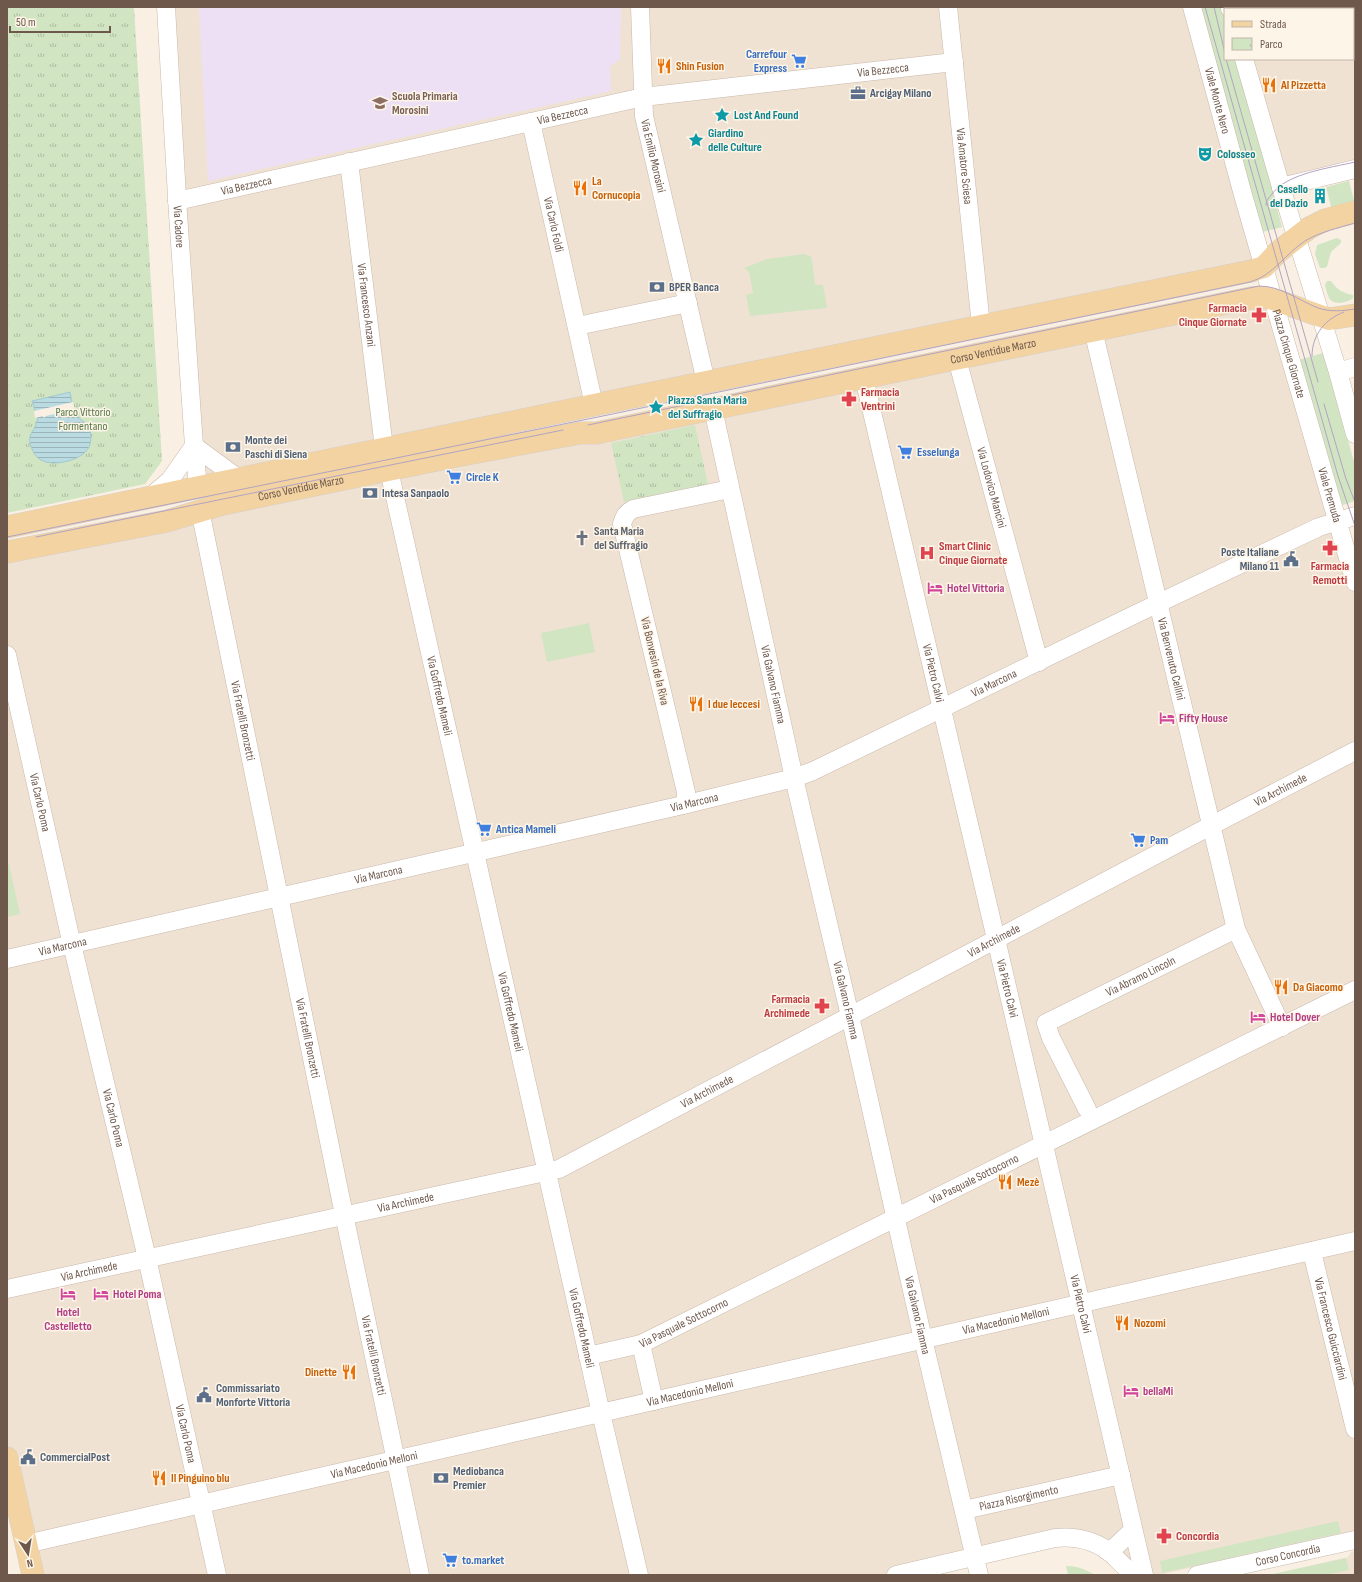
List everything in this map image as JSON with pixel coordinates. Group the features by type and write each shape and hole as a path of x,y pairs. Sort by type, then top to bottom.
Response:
{"main road":[{"path":"594,405 1245,273 1264,267 1296,236 1316,224 1355,212"},
{"name":"Corso Ventidue Marzo","path":"7,527 149,498 199,499 389,470 580,433 596,433 1251,298 1262,297 1273,299"},
{"name":"Piazza Cinque Giornate","path":"1273,299 1332,320 1355,315"},
{"path":"706,382 713,409"},
{"name":"Corso Ventidue Marzo","path":"7,552 167,521 199,499 239,479 594,405"},
{"path":"7,1458 33,1575"}],"street":[{"name":"Via Cadore","path":"166,7 177,201 199,499"},
{"name":"Via Emilio Morosini","path":"640,7 644,116 688,303"},
{"name":"Via Amatore Sciesa","path":"948,7 981,326"},
{"name":"Viale Monte Nero","path":"1192,7 1243,195"},
{"path":"1244,60 1280,187 1338,372 1355,434"},
{"name":"Via Bezzecca","path":"177,201 643,97 954,62"},
{"name":"Via Carlo Foldi","path":"531,122 577,326"},
{"name":"Via Francesco Anzani","path":"349,162 384,448"},
{"path":"1280,187 1355,169"},
{"name":"Piazza Cinque Giornate","path":"1243,195 1304,408"},
{"path":"594,405 577,326 688,303 706,382"},
{"name":"Via Benvenuto Cellini","path":"1093,330 1236,929 1282,1027"},
{"name":"Via Lodovico Mancini","path":"957,359 1039,662"},
{"path":"1338,372 1355,367"},
{"name":"Via Pietro Calvi","path":"864,378 1144,1575"},
{"name":"Viale Premuda","path":"1304,408 1347,519 1355,582"},
{"path":"713,409 730,489"},
{"path":"149,498 170,480 194,446 239,479"},
{"name":"Via Goffredo Mameli","path":"384,448 588,1356 639,1575"},
{"name":"Via Bonvesin de la Riva","path":"683,805 686,799 686,792 622,524 627,512 633,510 730,489"},
{"name":"Via Galvano Fiamma","path":"730,489 794,778 850,1016 923,1339 964,1510"},
{"name":"Via Fratelli Bronzetti","path":"199,499 344,1215 420,1575"},
{"name":"Via Marcona","path":"7,959 683,805 794,778 814,771 1158,603 1319,527 1347,519"},
{"name":"Via Carlo Poma","path":"7,659 72,944 147,1258 217,1575"},
{"name":"Via Archimede","path":"7,1289 562,1167 1355,751"},
{"name":"Via Abramo Lincoln","path":"1087,1109 1051,1038 1046,1023 1236,929"},
{"name":"Via Pasquale Sottocorno","path":"588,1356 640,1344 1355,990"},
{"name":"Via Macedonio Melloni","path":"26,1544 1355,1241"},
{"name":"Via Francesco Guicciardini","path":"1312,1252 1355,1429"},
{"path":"640,1344 654,1401"},
{"name":"Piazza Risorgimento","path":"979,1575 964,1510 1121,1475"},
{"path":"1107,1550 1114,1548 1133,1530"},
{"path":"896,1575 1055,1538 1067,1537 1093,1543 1107,1550 1129,1572"},
{"name":"Corso Concordia","path":"1197,1575 1355,1540"},
{"name":"Corso Concordia","path":"1250,1575 1355,1548"}],"shaded area":[{"path":"169,7 1186,7 1260,265 202,483"},
{"name":"Scuola Primaria Morosini","path":"199,7 621,7 620,60 610,66 611,91 208,181"},
{"path":"1231,7 1352,8 1232,8"},
{"path":"1354,18 1355,166 1283,185 1246,60 1354,60"},
{"path":"1271,301 1355,589 1355,1534 1347,1536 1342,1533 1159,1575 1149,1575 1092,1539 888,1575 36,1575 7,1447 7,555"},
{"path":"1355,1551 1355,1575 1270,1575 1348,1557 1351,1552"}],"green space":[{"name":"Parco Vittorio Formentano","path":"7,7 134,7 162,461 145,484 7,513"},
{"path":"1199,7 1223,7 1224,60 1237,60 1282,227 1259,233"},
{"path":"1349,181 1355,204 1332,210 1326,187"},
{"path":"1337,238 1341,240 1341,243 1331,252 1327,267 1320,268 1315,254 1317,245"},
{"path":"804,254 810,256 812,259 815,285 823,285 827,308 750,316 746,295 753,293 749,272 744,268 767,259"},
{"path":"1327,281 1331,281 1340,291 1353,295 1353,298 1341,303 1331,301 1325,285"},
{"path":"1323,353 1355,465 1355,501 1340,506 1299,360"},
{"path":"695,425 708,484 624,502 611,443"},
{"path":"589,623 595,652 547,662 541,633"},
{"path":"9,864 20,914 7,917 7,865"},
{"path":"1338,1521 1341,1533 1162,1573 1160,1561"},
{"path":"1346,1558 1349,1570 1326,1575 1269,1575"},
{"path":"1066,1566 1081,1568 1095,1575 1068,1575"}],"water":[{"path":"70,392 74,413 76,413 79,418 89,426 91,436 89,447 80,456 74,459 60,463 46,462 36,456 30,444 30,436 36,422 38,421 32,401"}],"pier":[{"path":"73,402 75,410 67,411 67,413 64,412 46,416 44,418 43,416 35,418 34,411"}],"tram line":[{"path":"1205,7 1338,476 1355,526"},
{"path":"1214,7 1224,49"},
{"path":"1226,60 1318,382"},
{"path":"1266,205 1267,200 1279,187 1298,176 1355,162"},
{"path":"7,537 598,417 1250,282 1258,279 1273,269 1305,241 1323,233 1355,223"},
{"path":"588,425 1259,286 1275,288 1318,308 1336,311 1355,309"},
{"path":"1312,356 1314,341 1321,329 1331,319 1344,312"},
{"path":"1324,404 1346,479 1355,502"},
{"path":"36,537 563,430"}],"place":[{"name":"Carrefour Express","path":"799,61"},
{"name":"Shin Fusion","path":"664,66"},
{"name":"Al Pizzetta","path":"1269,85"},
{"name":"Arcigay Milano","path":"858,93"},
{"name":"Scuola Primaria Morosini","path":"380,103"},
{"name":"Lost And Found","path":"722,115"},
{"name":"Giardino delle Culture","path":"696,140"},
{"name":"Colosseo","path":"1205,154"},
{"name":"La Cornucopia","path":"580,188"},
{"name":"Casello del Dazio","path":"1320,196"},
{"name":"BPER Banca","path":"657,287"},
{"name":"Farmacia Cinque Giornate","path":"1259,315"},
{"name":"Farmacia Ventrini","path":"849,399"},
{"name":"Piazza Santa Maria del Suffragio","path":"656,407"},
{"name":"Monte dei Paschi di Siena","path":"233,447"},
{"name":"Esselunga","path":"905,452"},
{"name":"Circle K","path":"454,477"},
{"name":"Intesa Sanpaolo","path":"370,493"},
{"name":"Santa Maria del Suffragio","path":"582,538"},
{"name":"Farmacia Remotti","path":"1330,548"},
{"name":"Smart Clinic Cinque Giornate","path":"927,553"},
{"name":"Poste Italiane Milano 11","path":"1291,559"},
{"name":"Hotel Vittoria","path":"935,588"},
{"name":"I due leccesi","path":"696,704"},
{"name":"Fifty House","path":"1167,718"},
{"name":"Antica Mameli","path":"484,829"},
{"name":"Pam","path":"1138,840"},
{"name":"Da Giacomo","path":"1281,987"},
{"name":"Farmacia Archimede","path":"822,1006"},
{"name":"Hotel Dover","path":"1258,1017"},
{"name":"Mezè","path":"1005,1182"},
{"name":"Hotel Castelletto","path":"68,1294"},
{"name":"Hotel Poma","path":"101,1294"},
{"name":"Nozomi","path":"1122,1323"},
{"name":"Dinette","path":"349,1372"},
{"name":"bellaMi","path":"1131,1391"},
{"name":"Commissariato Monforte Vittoria","path":"204,1395"},
{"name":"CommercialPost","path":"28,1457"},
{"name":"II Pinguino blu","path":"159,1478"},
{"name":"Mediobanca Premier","path":"441,1478"},
{"name":"Concordia","path":"1164,1536"},
{"name":"to.market","path":"450,1560"}]}
